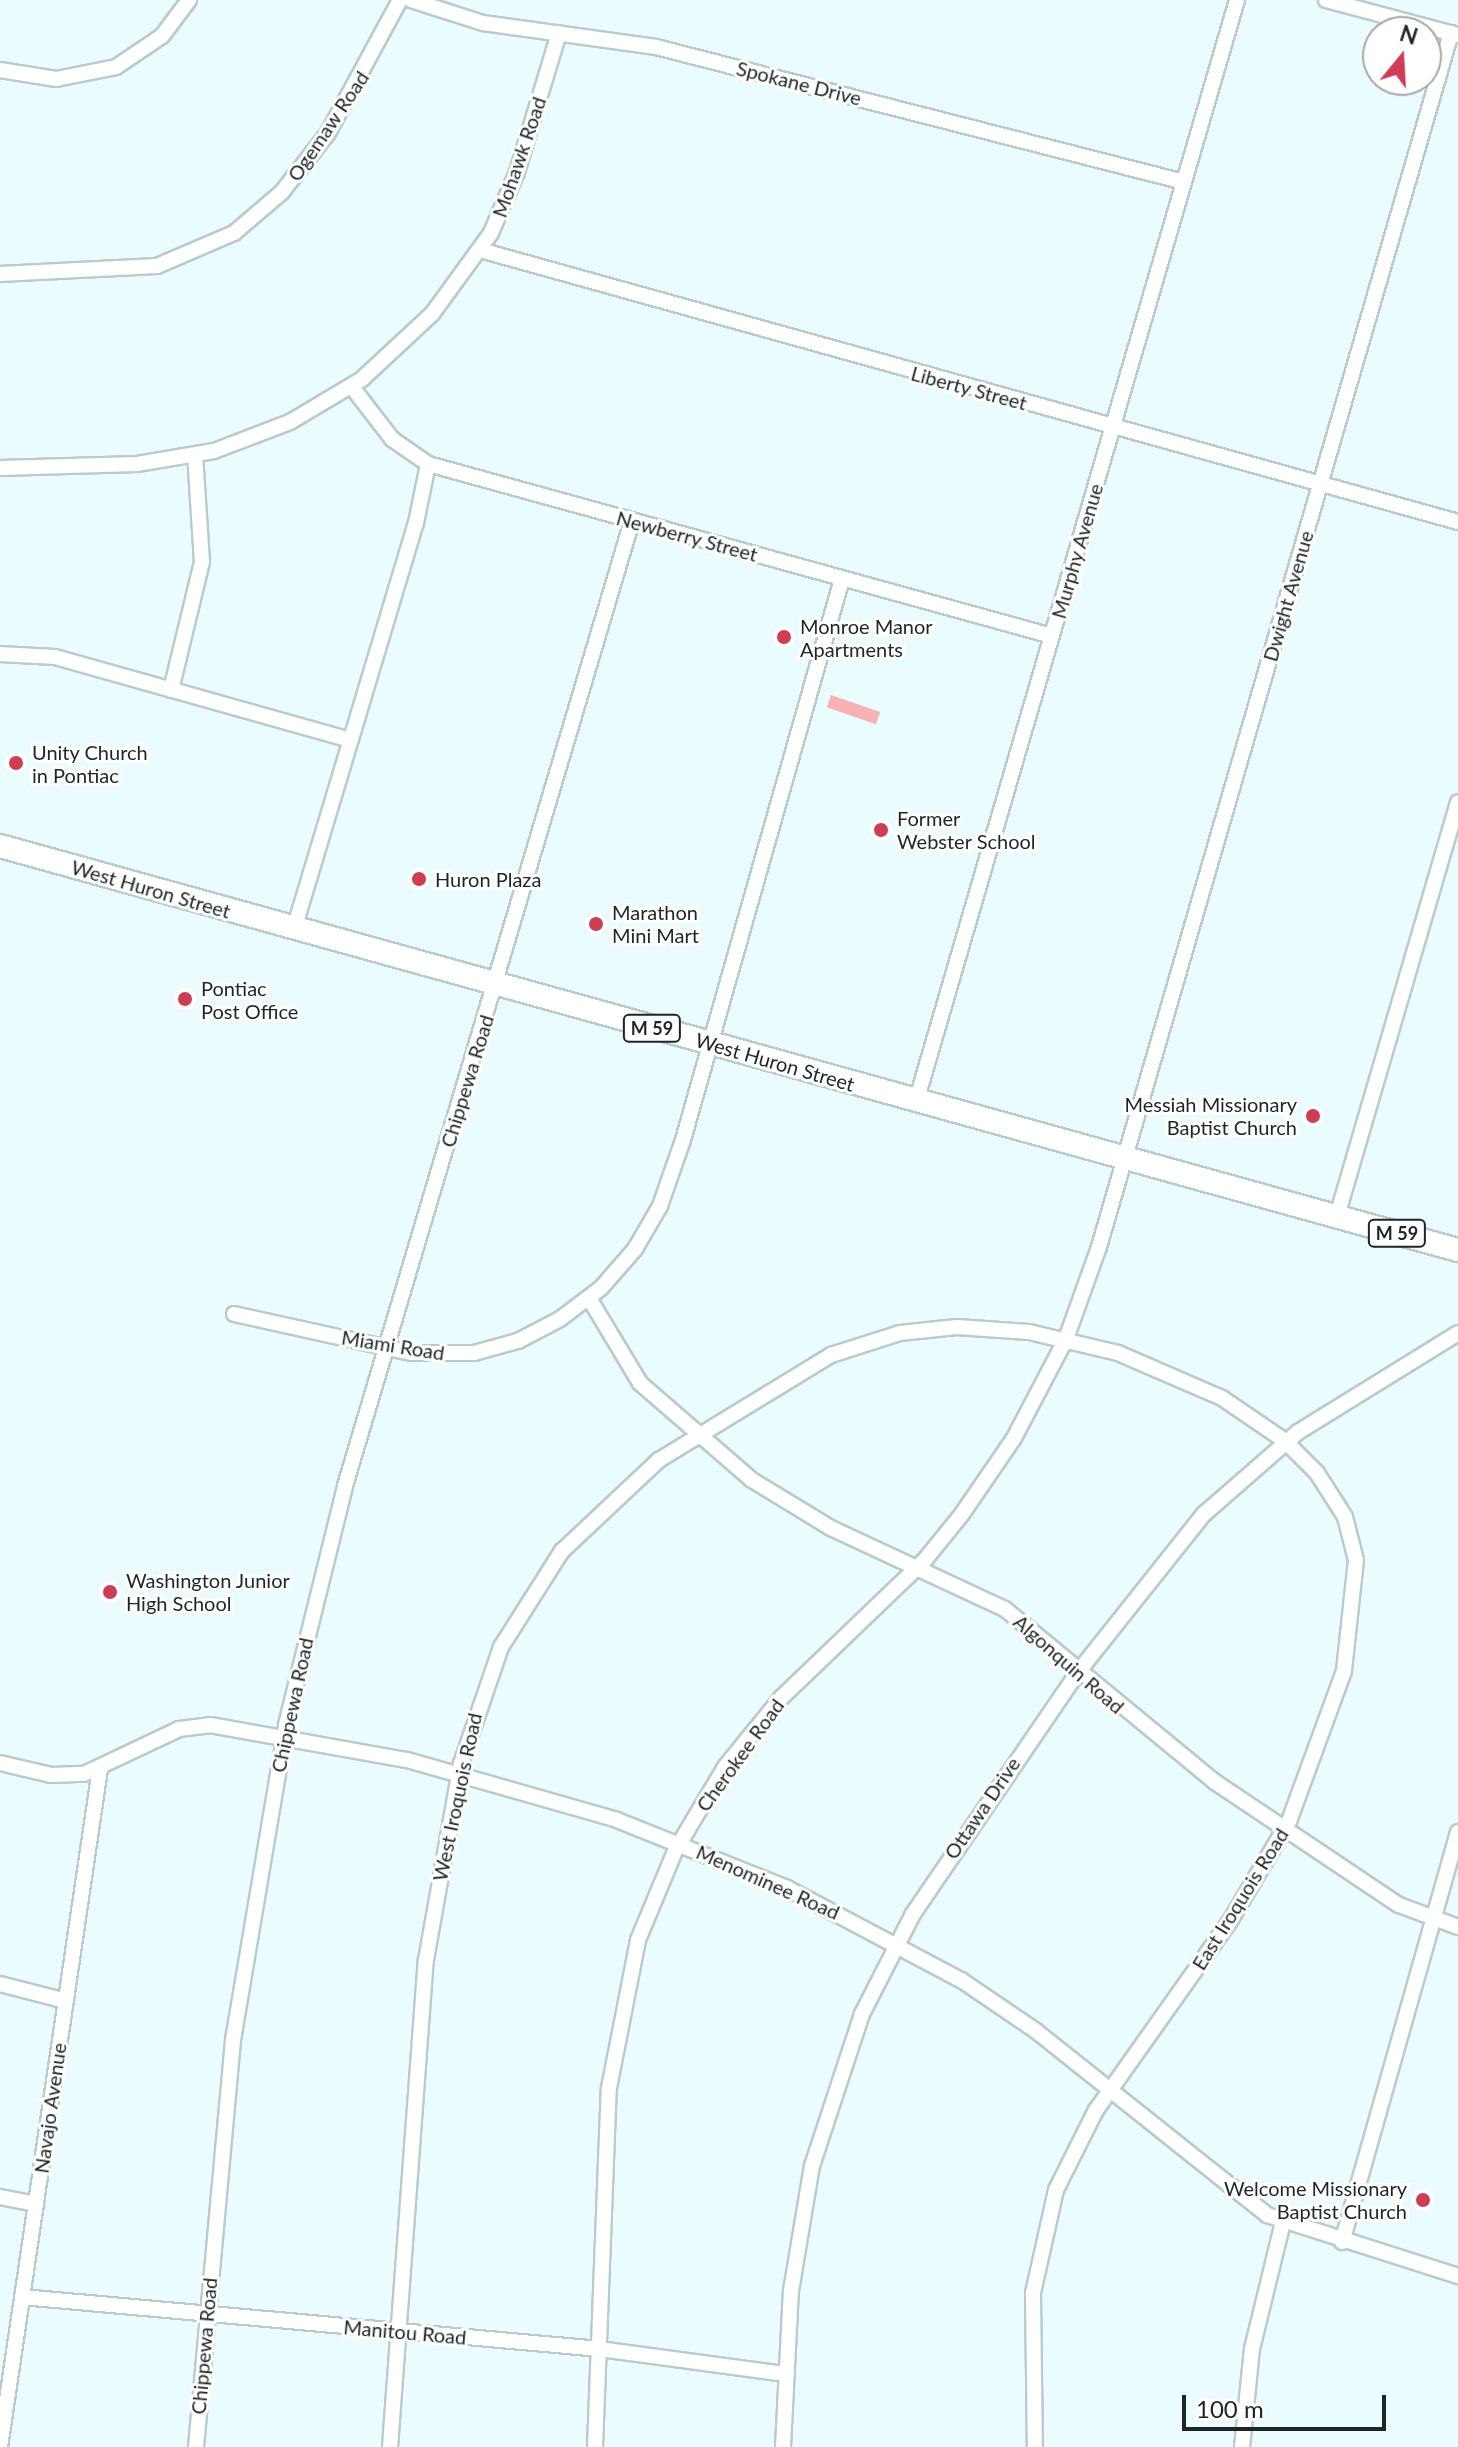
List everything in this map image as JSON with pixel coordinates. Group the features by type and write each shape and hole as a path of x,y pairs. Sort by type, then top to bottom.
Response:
{"highway":[{"name":"West Huron Street","path":"0,846 1458,1250"}],"street":[{"path":"0,70 56,79 116,67 162,36 189,0"},
{"name":"Ogemaw Road","path":"0,274 157,266 234,233 282,192 328,133 400,0"},
{"name":"Spokane Drive","path":"411,0 483,23 656,47 1184,182"},
{"name":"Murphy Avenue","path":"916,1102 1237,0"},
{"path":"1326,0 1454,34"},
{"name":"Mohawk Road","path":"0,468 118,465 195,455 271,431 352,387 416,332 480,250 512,186 559,33"},
{"name":"Dwight Avenue","path":"1124,1158 1454,34"},
{"name":"Liberty Street","path":"480,250 1458,522"},
{"name":"Newberry Street","path":"352,387 392,439 428,464 1052,636"},
{"path":"171,690 202,562 195,455"},
{"path":"294,929 416,523 428,464"},
{"name":"Chippewa Road","path":"196,2447 233,2040 284,1735 333,1528 632,521"},
{"name":"Miami Road","path":"234,1314 432,1355 484,1352 537,1333 589,1298 635,1249 660,1206 842,579"},
{"path":"0,654 40,654 351,740"},
{"path":"1337,1216 1458,802"},
{"name":"Cherokee Road","path":"595,2447 616,2031 638,1940 679,1843 768,1711 916,1568 993,1472 1066,1339 1124,1158"},
{"name":"Algonquin Road","path":"589,1298 634,1376 696,1435 798,1510 1005,1609 1179,1756 1399,1905 1458,1927"},
{"name":"West Iroquois Road","path":"390,2447 417,2038 459,1772 488,1675 537,1584 603,1507 696,1435 804,1367 886,1337 982,1327 1066,1339"},
{"name":"Ottawa Drive","path":"783,2447 795,2256 812,2166 852,2040 897,1943 971,1823 1079,1671 1204,1514 1285,1441 1458,1333"},
{"name":"East Iroquois Road","path":"1035,2447 1031,2318 1042,2238 1063,2172 1110,2090 1230,1921 1285,1828 1341,1681 1356,1570 1341,1510 1285,1441 1179,1375 1066,1339"},
{"name":"Menominee Road","path":"0,1763 60,1775 100,1769 194,1725 284,1735 459,1772 679,1843 897,1943 1008,2011 1110,2090 1235,2195 1283,2222 1458,2276"},
{"name":"Navajo Avenue","path":"0,2447 100,1769"},
{"path":"1342,2242 1458,1832"},
{"path":"0,1984 66,2001"},
{"path":"0,2197 36,2204"},
{"path":"1242,2447 1252,2349 1283,2222"},
{"name":"Manitou Road","path":"22,2297 600,2349 786,2374"}],"shaded area":[{"path":"831,695 880,712 876,724 827,707"}],"place":[{"name":"Monroe Manor Apartments","path":"784,637"},
{"name":"Unity Church in Pontiac","path":"16,763"},
{"name":"Former Webster School","path":"881,830"},
{"name":"Huron Plaza","path":"419,879"},
{"name":"Marathon Mini Mart","path":"596,924"},
{"name":"Pontiac Post Office","path":"185,999"},
{"name":"Messiah Missionary Baptist Church","path":"1313,1116"},
{"name":"Washington Junior High School","path":"110,1592"},
{"name":"Welcome Missionary Baptist Church","path":"1423,2200"}]}
